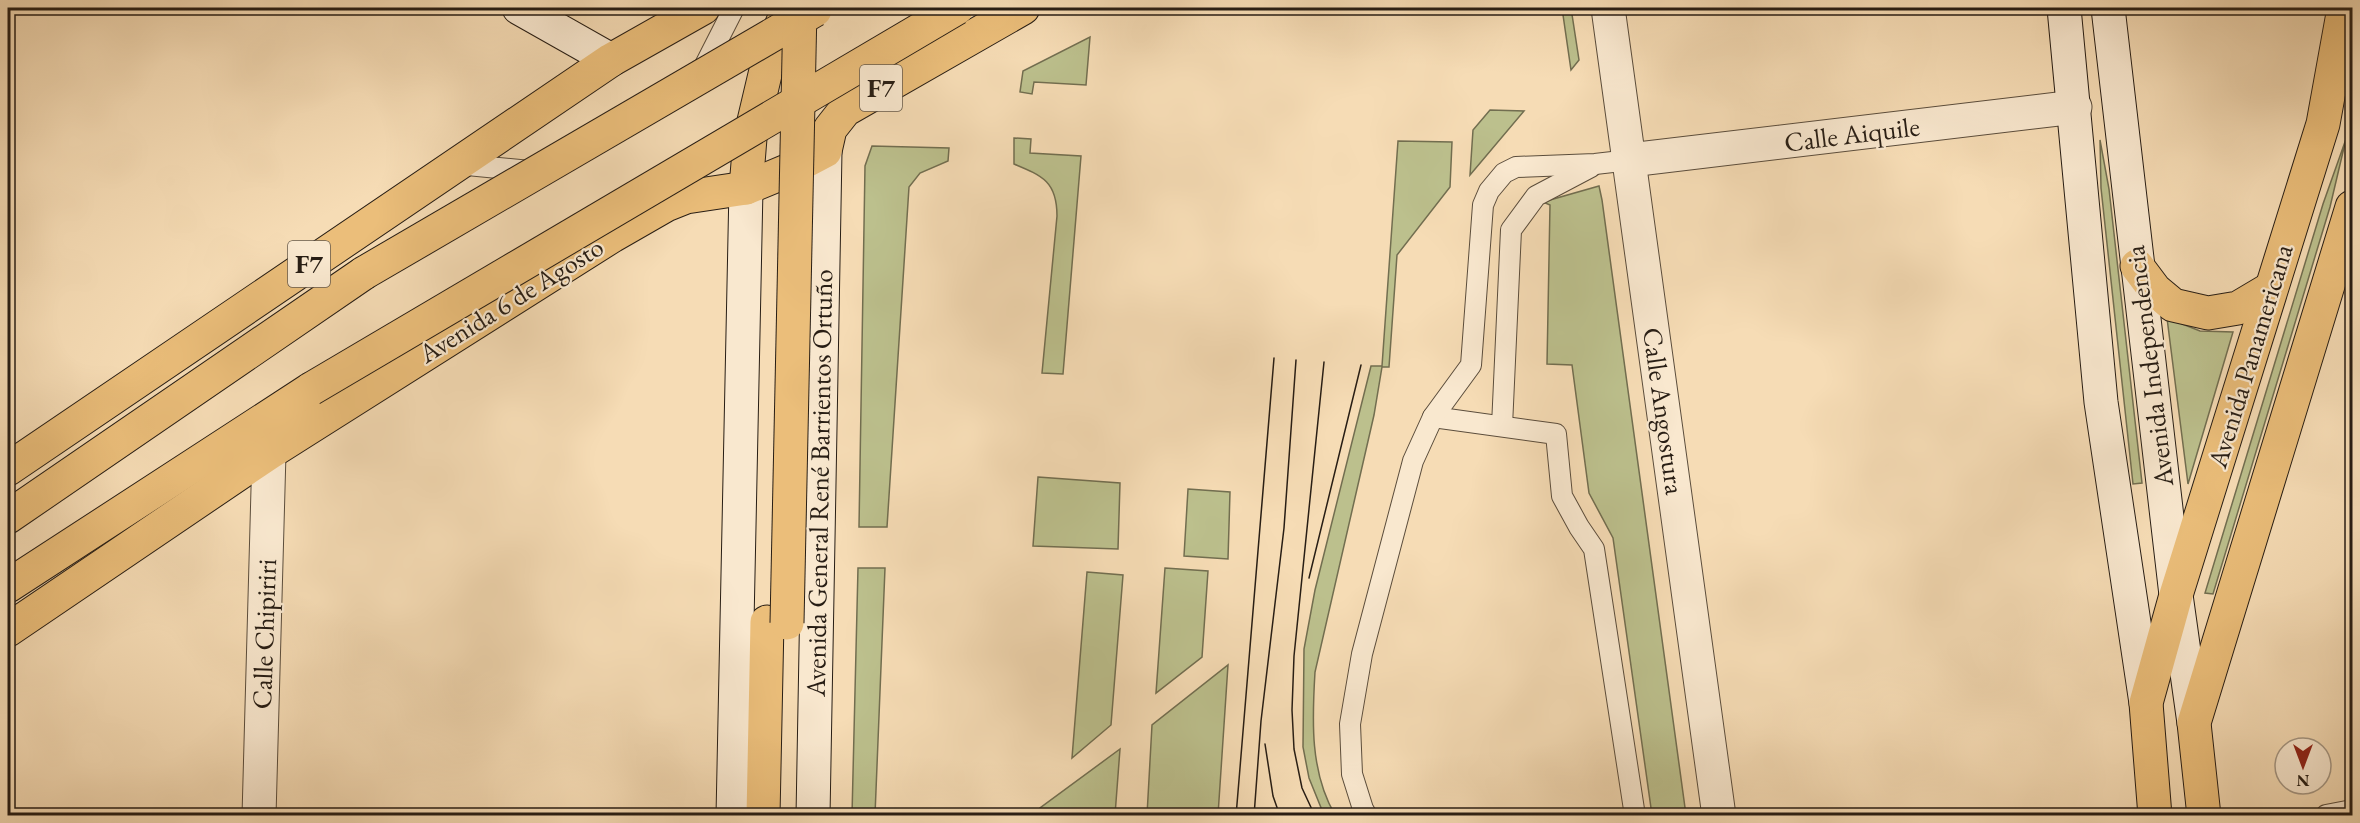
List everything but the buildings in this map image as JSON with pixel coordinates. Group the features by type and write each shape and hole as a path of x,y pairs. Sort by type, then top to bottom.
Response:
{"main road":[{"path":"519,8 611,60 659,8"},
{"name":"F7","path":"8,469 611,60 703,8"},
{"path":"783,8 777,623 785,816"},
{"path":"733,816 746,188 750,138 765,72 783,19 792,8"},
{"path":"763,816 777,623 800,8"},
{"path":"8,518 364,273 819,8"},
{"path":"952,8 959,44 1023,8"},
{"name":"Avenida 6 de Agosto","path":"8,586 311,389 957,8"},
{"name":"Calle Angostura","path":"1608,8 1719,816"},
{"name":"Avenida Independencia","path":"2064,8 2101,402 2146,703"},
{"name":"Avenida Independencia","path":"2108,8 2176,595 2194,723"},
{"name":"Avenida Panamericana","path":"2146,703 2176,595 2323,124 2344,8"},
{"name":"F7","path":"825,151 830,129 845,110 959,44"},
{"name":"Calle Aiquile","path":"1630,160 2075,107"},
{"name":"Avenida 6 de Agosto","path":"8,630 269,453 612,236 666,205 686,197 746,188 787,171 825,151"},
{"name":"Avenida General René Barrientos Ortuño","path":"813,816 825,151"},
{"name":"Avenida Panamericana","path":"2194,723 2352,207"},
{"path":"2137,266 2155,290 2173,305 2208,313 2238,308 2270,289"},
{"name":"Calle Chipiriri","path":"259,816 269,453"},
{"path":"2146,703 2155,816"},
{"path":"2194,723 2204,816"}],"lane":[{"path":"456,164 530,171 704,67 734,8"},
{"path":"1367,816 1352,774 1350,723 1362,654 1413,461 1433,417 1471,365 1483,205 1489,191 1504,173 1516,167 1595,164 1630,160"},
{"path":"1502,426 1511,230 1536,196 1595,164"},
{"path":"1433,417 1557,434 1562,496 1594,549 1635,816"},
{"path":"2326,814 2352,810"}],"green space":[{"path":"1562,8 1571,8 1579,60 1571,70"},
{"path":"1090,37 1086,85 1034,82 1032,94 1020,92 1023,71"},
{"path":"1490,110 1524,111 1470,175 1473,130"},
{"path":"1014,138 1031,139 1030,153 1081,156 1063,374 1042,373 1057,216 1056,204 1051,188 1046,182 1033,172 1014,164"},
{"path":"2346,139 2330,207 2213,594 2205,593 2323,204"},
{"path":"2100,140 2109,189 2142,483 2133,484 2101,188"},
{"path":"1398,141 1452,142 1450,187 1397,255 1389,367 1382,367 1374,415 1315,672 1314,746 1321,781 1335,815 1324,815 1309,778 1303,747 1304,649 1315,590 1371,366 1382,366"},
{"path":"872,146 949,148 948,161 920,173 909,187 887,527 859,527 865,166"},
{"path":"1599,186 1686,815 1652,815 1613,538 1589,493 1572,365 1547,364 1550,205 1543,202"},
{"path":"2167,318 2200,331 2233,332 2188,484"},
{"path":"1038,477 1120,483 1118,549 1033,546"},
{"path":"1188,489 1230,492 1228,559 1184,556"},
{"path":"858,568 885,568 875,815 852,815"},
{"path":"1165,568 1208,571 1202,657 1156,693"},
{"path":"1087,572 1123,575 1111,725 1072,758"},
{"path":"1228,665 1218,815 1147,815 1152,725"},
{"path":"1120,749 1115,815 1040,815 1040,808"}],"tram line":[{"path":"1236,816 1274,358"},
{"path":"1254,816 1261,721 1284,528 1296,360"},
{"path":"1315,816 1302,788 1294,749 1292,710 1294,656 1324,362"},
{"path":"1309,578 1361,365"},
{"path":"1265,744 1273,796 1280,816"}]}
